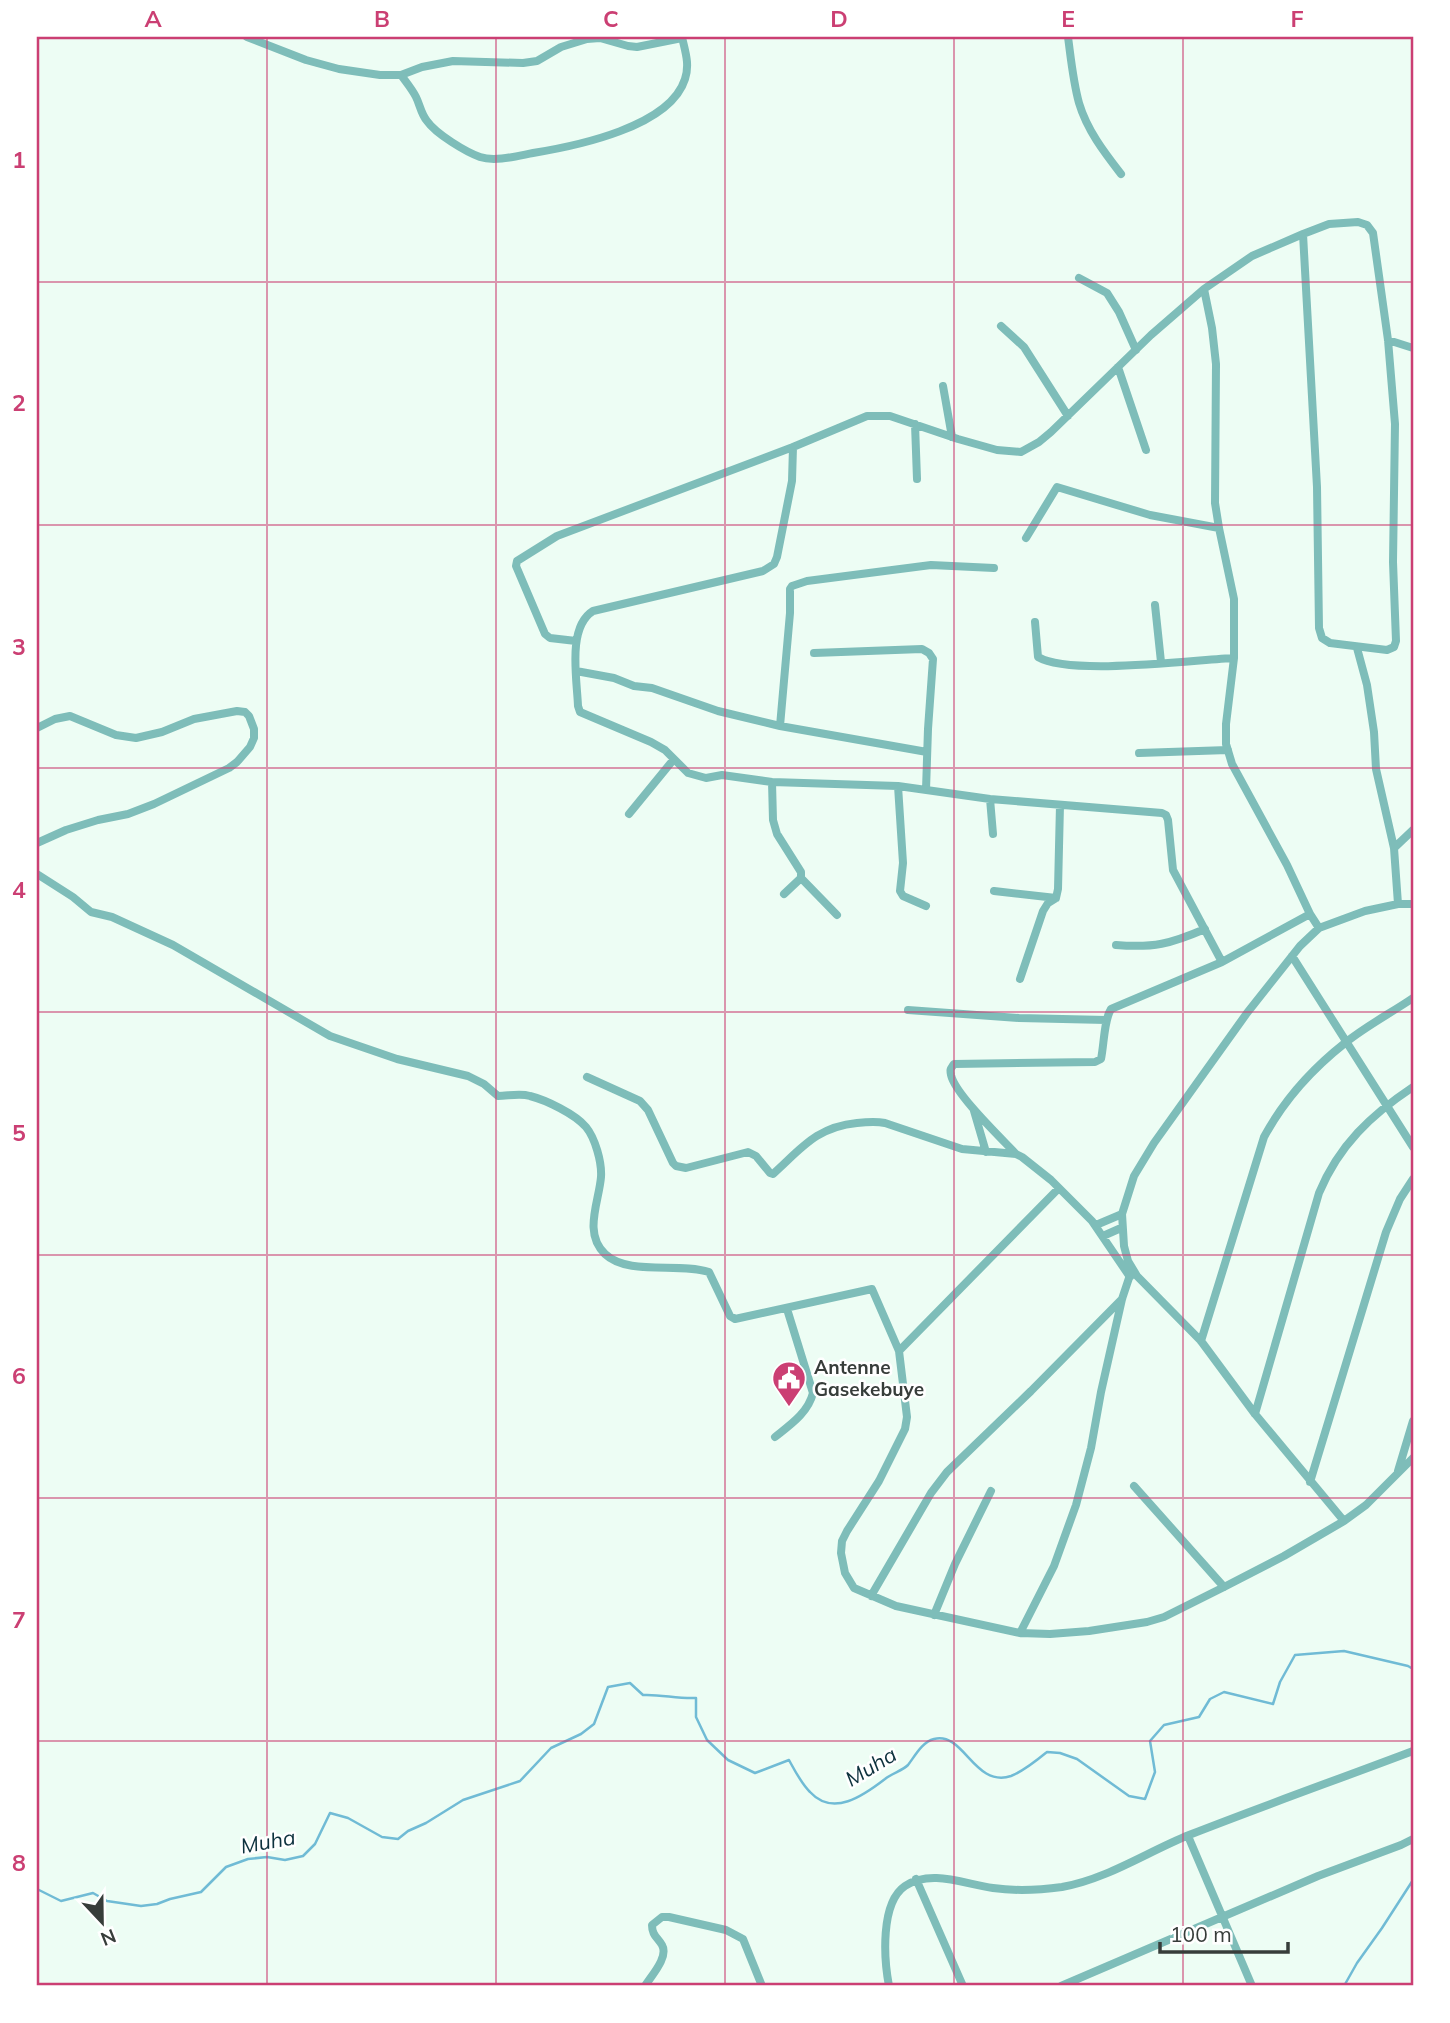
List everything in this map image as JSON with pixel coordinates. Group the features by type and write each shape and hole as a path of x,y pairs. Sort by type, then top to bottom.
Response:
{"street":[{"path":"247,37 306,60 362,74 401,75 422,67 453,61 537,61 561,47 587,38 600,38 637,47 682,37 687,64 685,80 677,93 666,104 632,127 611,136 573,146 490,158 481,157 449,139 427,121 416,97 401,75"},
{"path":"1068,37 1079,103 1089,129 1121,174"},
{"path":"576,641 550,638 545,634 516,566 517,561 556,536 793,447 867,416 890,416 996,450 1021,452 1039,442 1204,289 1252,256 1303,234 1329,224 1358,222 1367,225 1373,233 1388,340 1395,424 1394,647 1387,650 1330,643 1322,638 1319,628 1317,487 1303,234"},
{"path":"1079,278 1107,293 1136,350"},
{"path":"1204,289 1216,365 1215,503 1234,599 1234,658 1226,724 1228,750 1232,764 1319,928"},
{"path":"1001,326 1024,347 1068,416"},
{"path":"1388,340 1413,348"},
{"path":"1118,368 1146,450"},
{"path":"943,386 952,437"},
{"path":"915,424 917,479"},
{"path":"793,447 792,481 778,557 774,564 763,571 593,611 583,619 576,641 580,712 651,742 664,750 688,773 709,778 722,775 772,782 898,786 990,799 1166,815 1173,870 1222,962"},
{"path":"1026,538 1057,486 1150,516 1219,528"},
{"path":"780,726 792,586 807,581 931,565 994,568"},
{"path":"1154,605 1161,662"},
{"path":"1035,622 1038,657 1046,662 1093,667 1234,658"},
{"path":"1357,648 1367,685 1376,769 1394,848 1398,904"},
{"path":"814,653 922,649 929,653 933,659 926,790"},
{"path":"576,671 652,688 718,711 780,726 928,752"},
{"path":"37,728 55,719 70,716 116,735 136,738 162,732 194,719 237,711 249,716 254,738 237,762 192,786 128,814 88,824 37,842"},
{"path":"1139,753 1228,750"},
{"path":"629,814 674,760"},
{"path":"772,782 773,820 777,834 801,873 801,878 837,915"},
{"path":"898,786 904,863 900,891 902,896 926,906"},
{"path":"990,799 993,834"},
{"path":"1020,979 1043,911 1048,903 1056,898 1060,805"},
{"path":"1394,848 1413,830"},
{"path":"37,874 91,912 111,917 173,945 330,1036 397,1059 468,1076 484,1084 498,1096 528,1095 579,1120 592,1138 600,1163 601,1179 594,1208 595,1236 598,1245 612,1259 626,1265 693,1268 709,1272 732,1318 751,1317 872,1289 899,1351 907,1417 905,1429 879,1481 842,1541 842,1563 849,1581 854,1588 871,1596 896,1606 1020,1633 1089,1631 1147,1622 1164,1617 1224,1587 1344,1521 1366,1505 1413,1458"},
{"path":"784,894 801,878"},
{"path":"994,891 1056,898"},
{"path":"1020,1633 1054,1566 1082,1486 1122,1299 1131,1273 1124,1246 1122,1214 1134,1176 1154,1143 1247,1013 1292,956 1319,928 1365,911 1398,904 1413,904"},
{"path":"1310,914 1222,962 1111,1009 1106,1020 1101,1059 1095,1062 954,1065 950,1072 973,1108 1016,1154 1040,1171 1096,1225 1131,1273 1201,1341 1255,1414 1344,1521"},
{"path":"1116,946 1163,945 1205,929"},
{"path":"1292,956 1413,1147"},
{"path":"1201,1341 1264,1137 1288,1098 1346,1042 1413,998"},
{"path":"908,1010 1019,1018 1106,1020"},
{"path":"587,1077 635,1098 644,1105 673,1163 681,1168 748,1152 756,1156 773,1174 798,1150 830,1128 841,1124 873,1121 962,1149 1016,1154"},
{"path":"1255,1414 1328,1172 1341,1151 1385,1106 1413,1087"},
{"path":"973,1108 986,1152"},
{"path":"1310,1482 1386,1232 1400,1199 1413,1179"},
{"path":"899,1351 1059,1188"},
{"path":"1096,1225 1122,1214"},
{"path":"1103,1236 1122,1228"},
{"path":"871,1596 931,1493 947,1472 1122,1299"},
{"path":"775,1437 797,1419 808,1406 813,1394 787,1309"},
{"path":"1397,1476 1413,1421"},
{"path":"1134,1486 1224,1587"},
{"path":"934,1615 955,1564 991,1491"},
{"path":"889,1986 885,1944 889,1908 894,1896 916,1879 935,1878 994,1888 1031,1889 1061,1887 1085,1881 1188,1836 1413,1751"},
{"path":"1188,1836 1252,1986"},
{"path":"1061,1986 1222,1916 1413,1839"},
{"path":"916,1879 963,1986"},
{"path":"645,1986 664,1952 652,1932 652,1925 662,1917 669,1917 726,1930 743,1939 762,1986"}],"waterway":[{"name":"Muha","path":"37,1889 61,1901 93,1893 107,1901 141,1906 157,1904 201,1892 226,1867 248,1859 267,1857 285,1860 303,1856 315,1844 330,1813 348,1818 382,1837 398,1839 463,1800 520,1781 551,1748 581,1734 594,1724 608,1687 630,1683 643,1695 696,1698 696,1717 707,1740 728,1760 755,1773 789,1760 807,1788 828,1803 848,1801 867,1792 906,1767 919,1750 934,1739 953,1743 978,1767 998,1778 1016,1774 1047,1752 1060,1753 1077,1759 1129,1796 1145,1799 1155,1772 1150,1741 1164,1725 1199,1717 1210,1699 1224,1692 1273,1704 1280,1682 1295,1655 1344,1651 1413,1669"},
{"path":"1344,1986 1413,1880"}],"place":[{"name":"Antenne Gasekebuye","path":"789,1408"}]}
